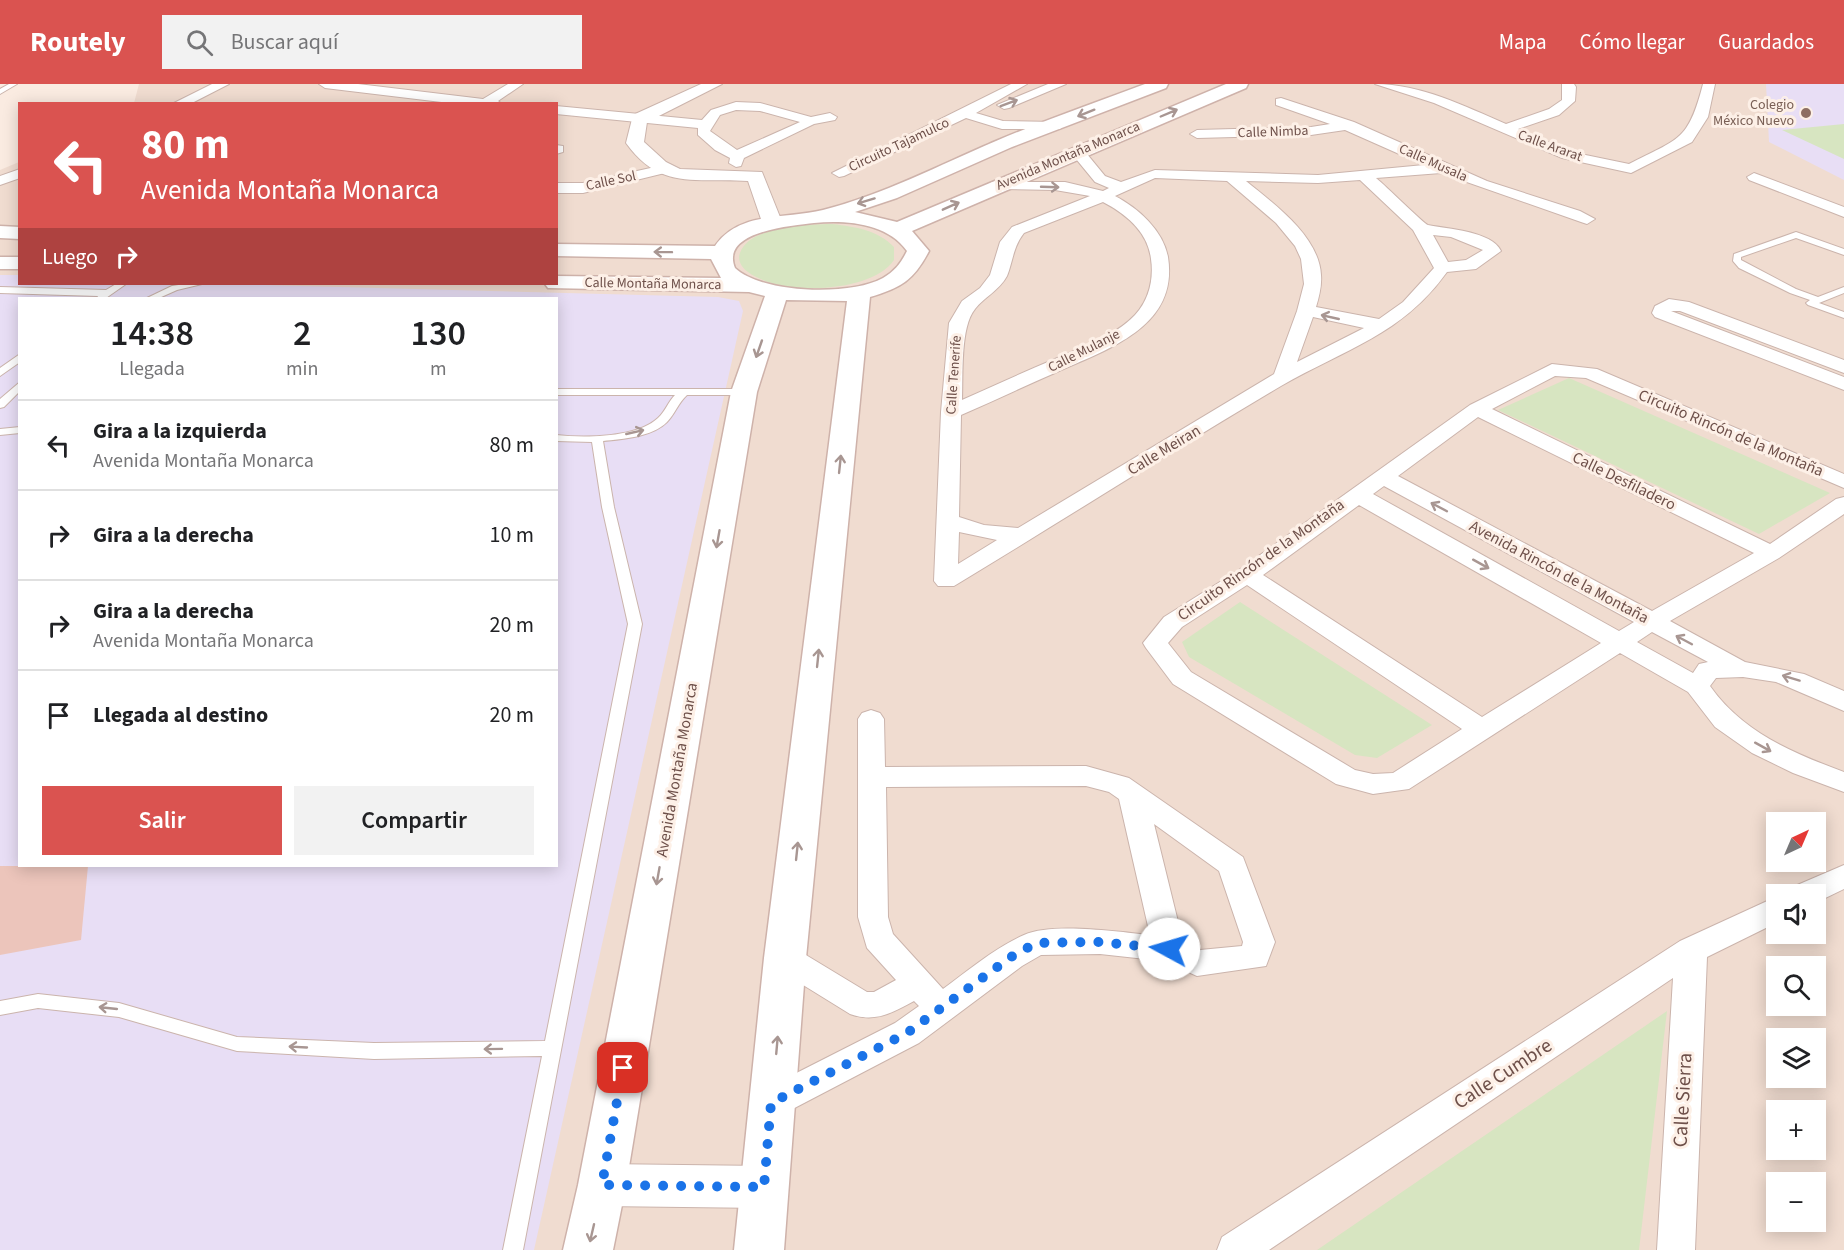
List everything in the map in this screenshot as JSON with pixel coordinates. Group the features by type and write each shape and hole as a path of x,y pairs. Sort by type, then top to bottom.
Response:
{"main road":[{"name":"Avenida Montaña Monarca","path":"825,216 890,194 1004,134 1054,126 1160,84"},
{"name":"Avenida Montaña Monarca","path":"897,230 997,185 1240,84"},
{"path":"763,289 731,276 722,265 722,253 739,235 772,222 825,216 877,222 897,230"},
{"name":"Calle Montaña Monarca","path":"558,283 763,289 804,296 859,292 885,285 904,275 915,263 918,251 911,240 897,230"},
{"path":"0,232 18,233"},
{"name":"Calle Montaña Monarca","path":"558,250 722,253"},
{"path":"0,263 18,263"},
{"name":"Avenida Montaña Monarca","path":"588,1250 602,1185 763,289"},
{"path":"759,1250 785,958 859,292"}],"street":[{"path":"182,102 223,84"},
{"path":"325,84 359,86 480,102"},
{"path":"490,102 517,84"},
{"path":"639,119 714,84"},
{"name":"Circuito Tajamulco","path":"839,173 963,115 1020,84"},
{"name":"Circuito Tajamulco","path":"963,115 1000,107 1060,84"},
{"name":"Calle Ararat","path":"1381,84 1439,100 1567,155 1630,169 1687,139 1701,117 1703,100 1709,84"},
{"path":"1439,100 1443,84"},
{"path":"1505,129 1554,112 1568,101 1568,84"},
{"path":"336,98 359,86"},
{"path":"1692,87 1703,100"},
{"path":"808,121 807,124 737,160 703,132 705,124 715,113 740,101 808,121 830,117"},
{"name":"Calle Musala","path":"1281,102 1321,113 1482,184 1557,207 1587,219"},
{"path":"558,110 705,124"},
{"path":"963,115 1004,134"},
{"path":"639,119 635,143 664,169 696,177 743,174 756,176 772,222"},
{"name":"Calle Nimba","path":"1197,134 1301,132 1349,125"},
{"path":"1077,151 1101,188"},
{"name":"Calle Tenerife","path":"946,581 951,412 958,322 968,305 986,292 998,276 1008,242 1018,230 1101,188 1121,187 1155,174 1279,180 1364,176 1444,168"},
{"name":"Calle Sol","path":"558,188 583,188 664,169"},
{"path":"0,181 18,174"},
{"path":"1364,176 1403,207 1420,229 1435,248 1442,268 1470,265 1493,251 1492,248 1454,232 1420,229"},
{"path":"1232,177 1277,214 1300,240 1313,273 1309,300 1282,379"},
{"path":"1754,177 1844,212"},
{"name":"Calle Mulanje","path":"951,412 1089,351 1136,324 1152,304 1161,279 1161,257 1149,229 1101,188 997,185"},
{"name":"Calle Meiran","path":"946,581 1282,379 1386,325 1435,279 1442,268"},
{"path":"1844,367 1683,306 1669,304 1661,310 1661,313 1844,384"},
{"path":"1305,310 1356,322 1386,325"},
{"name":"Circuito Rincón de la Montaña","path":"1844,482 1590,373 1552,370 1477,410 1247,574 1173,622 1155,643 1182,678 1346,777 1373,784 1399,782 1651,622 1771,552 1844,504"},
{"name":"Calle Desfiladero","path":"1477,410 1771,552"},
{"name":"Avenida Rincón de la Montaña","path":"1382,476 1736,667"},
{"name":"Avenida Rincón de la Montaña","path":"1356,495 1697,686"},
{"path":"948,520 967,529 986,533 1022,535"},
{"path":"1247,574 1481,729"},
{"path":"1844,702 1805,683 1736,667 1708,670 1697,686 1706,703 1752,741 1793,764 1844,782"},
{"path":"871,719 873,917 878,939 940,1008"},
{"path":"771,1103 907,1033 1011,957 1036,943 1100,942 1169,949 1197,963 1255,957 1259,942 1232,865 1119,785 1086,776 871,777"},
{"path":"1132,794 1169,949"},
{"path":"1826,885 1844,876"},
{"name":"Calle Cumbre","path":"1236,1250 1691,950 1766,914"},
{"name":"Calle Sierra","path":"1676,1250 1691,950"},
{"path":"785,958 862,1005 878,1005 918,984"},
{"path":"602,1185 764,1187"}],"lane":[{"path":"0,92 14,84"},
{"path":"1818,300 1793,291 1742,266 1737,261 1737,256 1796,235 1844,252"},
{"path":"0,291 104,296 120,285"},
{"path":"154,297 175,288 192,285"},
{"path":"1844,290 1811,303 1844,315"},
{"path":"0,373 18,359"},
{"path":"0,405 18,387"},
{"path":"558,392 682,394 744,392"},
{"path":"558,397 581,392"},
{"path":"558,438 597,438 638,432 663,420 671,403 682,394"},
{"path":"0,432 18,430"},
{"path":"513,1250 635,624 608,507 597,438"},
{"path":"0,1008 38,1001 119,1010 237,1044 374,1052 551,1048"}],"shaded area":[{"path":"139,84 1844,84 1844,1250 0,1250 0,170 18,162 18,285 558,285 558,102 134,102"},
{"name":"Colegio México Nuevo","path":"1766,84 1844,84 1844,180 1769,142"},
{"path":"0,275 18,275 18,285 261,285 718,297 739,301 743,311 534,1250 0,1250"}],"green space":[{"path":"1844,124 1844,159 1782,130"},
{"path":"833,224 858,228 888,241 894,247 894,260 882,271 866,280 824,288 802,288 762,280 748,272 741,264 740,253 755,237 781,228"},
{"path":"1569,378 1830,493 1759,534 1498,410"},
{"path":"1240,602 1432,725 1377,758 1355,755 1189,657 1182,642"},
{"path":"1667,1011 1639,1250 1317,1250"}],"building":[{"path":"0,866 88,867 81,940 0,955"}],"place":[{"name":"Colegio México Nuevo","path":"1806,113"}],"route":[{"path":"623,1068 602,1185 764,1187 771,1103 907,1033 1011,957 1036,943 1100,942 1169,949"}]}
